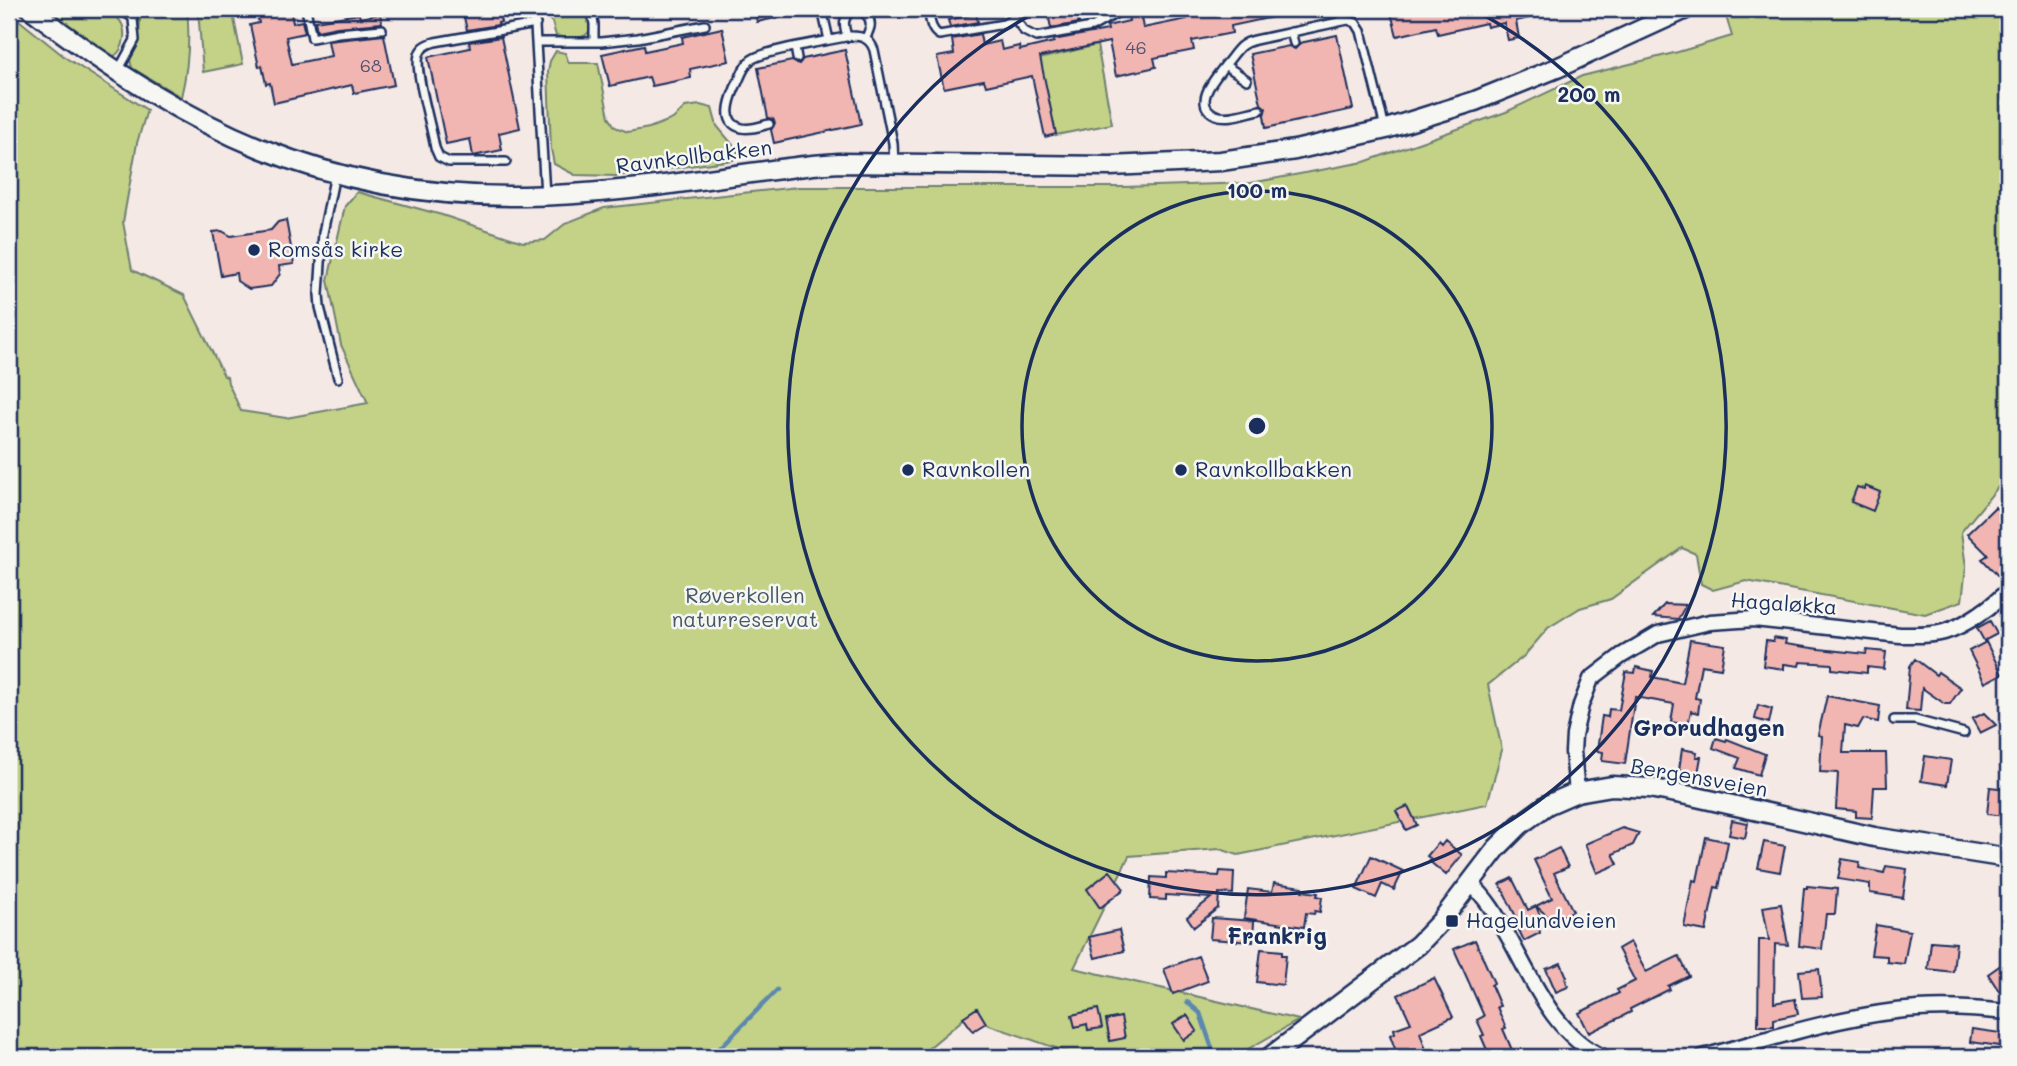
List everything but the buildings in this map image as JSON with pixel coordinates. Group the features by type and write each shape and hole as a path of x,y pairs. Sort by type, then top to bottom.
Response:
{"street":[{"name":"Ravnkollbakken","path":"31,9 159,99 197,120 270,153 335,174 423,191 468,195 545,195 613,190 813,165 1099,166 1208,162 1295,150 1386,129 1475,100 1522,83 1686,9"},
{"name":"Hagaløkka","path":"1577,792 1574,735 1591,679 1621,656 1658,634 1710,622 1754,619 1900,635 1946,632 1982,613 2008,590"},
{"name":"Bergensveien","path":"1270,1057 1418,945 1497,848 1520,825 1547,805 1577,792 1612,786 1649,789 1692,796 1874,837 2008,858"},
{"path":"1470,883 1489,903 1535,984 1564,1027 1577,1041 1603,1057"},
{"path":"1703,1057 1813,1027 1896,1011 1966,1008 2008,1012"}],"lane":[{"path":"118,72 135,40 132,13 119,9"},
{"path":"306,9 312,38 382,29"},
{"path":"534,9 545,195"},
{"path":"591,9 594,41"},
{"path":"822,9 828,40"},
{"path":"928,9 932,28 939,35 1004,24 1014,19"},
{"path":"1008,9 1027,34 1040,37 1092,27 1124,9"},
{"path":"1105,9 1107,19"},
{"path":"1340,9 1343,21"},
{"path":"847,37 844,21 851,12 859,10 866,14 870,22 866,38"},
{"path":"1260,110 1224,116 1215,114 1206,100 1206,91 1238,48 1246,43 1291,32 1354,21 1361,31 1386,129"},
{"path":"506,162 450,162 439,156 418,71 418,57 422,48 435,42 536,24"},
{"path":"537,42 638,38 705,25"},
{"path":"1291,32 1294,43"},
{"path":"769,124 738,127 729,117 729,103 750,61 762,54 828,40 856,36 866,38 874,50 893,143 894,164"},
{"path":"795,47 797,58"},
{"path":"1225,65 1247,80"},
{"path":"335,174 323,233 319,294 338,378"},
{"path":"1894,720 1915,720 1964,733"}],"green space":[{"path":"46,9 96,9 117,17 123,26 121,49 113,57"},
{"path":"141,9 187,9 188,53 181,97 132,68 130,60 139,33"},
{"path":"198,9 232,9 243,64 203,72"},
{"path":"545,9 587,9 589,31 577,38 556,36 552,22 543,14"},
{"name":"Røverkollen naturreservat","path":"2008,9 2008,475 1961,532 1966,567 1962,601 1925,614 1746,581 1713,590 1701,584 1696,554 1682,548 1611,599 1580,608 1548,628 1524,656 1488,685 1502,750 1487,804 1238,855 1220,849 1129,856 1074,968 1299,1020 1234,1057 1082,1057 966,1017 918,1057 9,1057 9,12 66,58 147,110 137,143 123,222 132,270 184,295 224,376 227,377 241,411 286,418 368,403 341,345 328,280 345,206 357,192 442,215 523,242 545,240 566,223 604,208 798,187 1123,187 1251,183 1364,162 1506,112 1582,76 1732,36 1724,10"},
{"path":"1097,45 1112,124 1056,135 1039,59"},
{"path":"556,51 565,53 569,63 598,63 609,117 615,127 628,132 649,128 673,119 685,107 700,105 712,108 717,126 738,151 733,160 616,176 575,175 554,164 548,71"}],"waterway":[{"path":"711,1057 777,990"},
{"path":"1187,1002 1200,1013 1215,1057"},
{"path":"630,1048 641,1057"}],"place":[{"name":"Romsås kirke","path":"254,250"},
{"name":"Ravnkollen","path":"908,470"},
{"name":"Ravnkollbakken","path":"1181,470"},
{"name":"Hagelundveien","path":"1452,921"}],"district":[{"name":"Grorudhagen","path":"1709,728"},
{"name":"Frankrig","path":"1277,936"}]}
